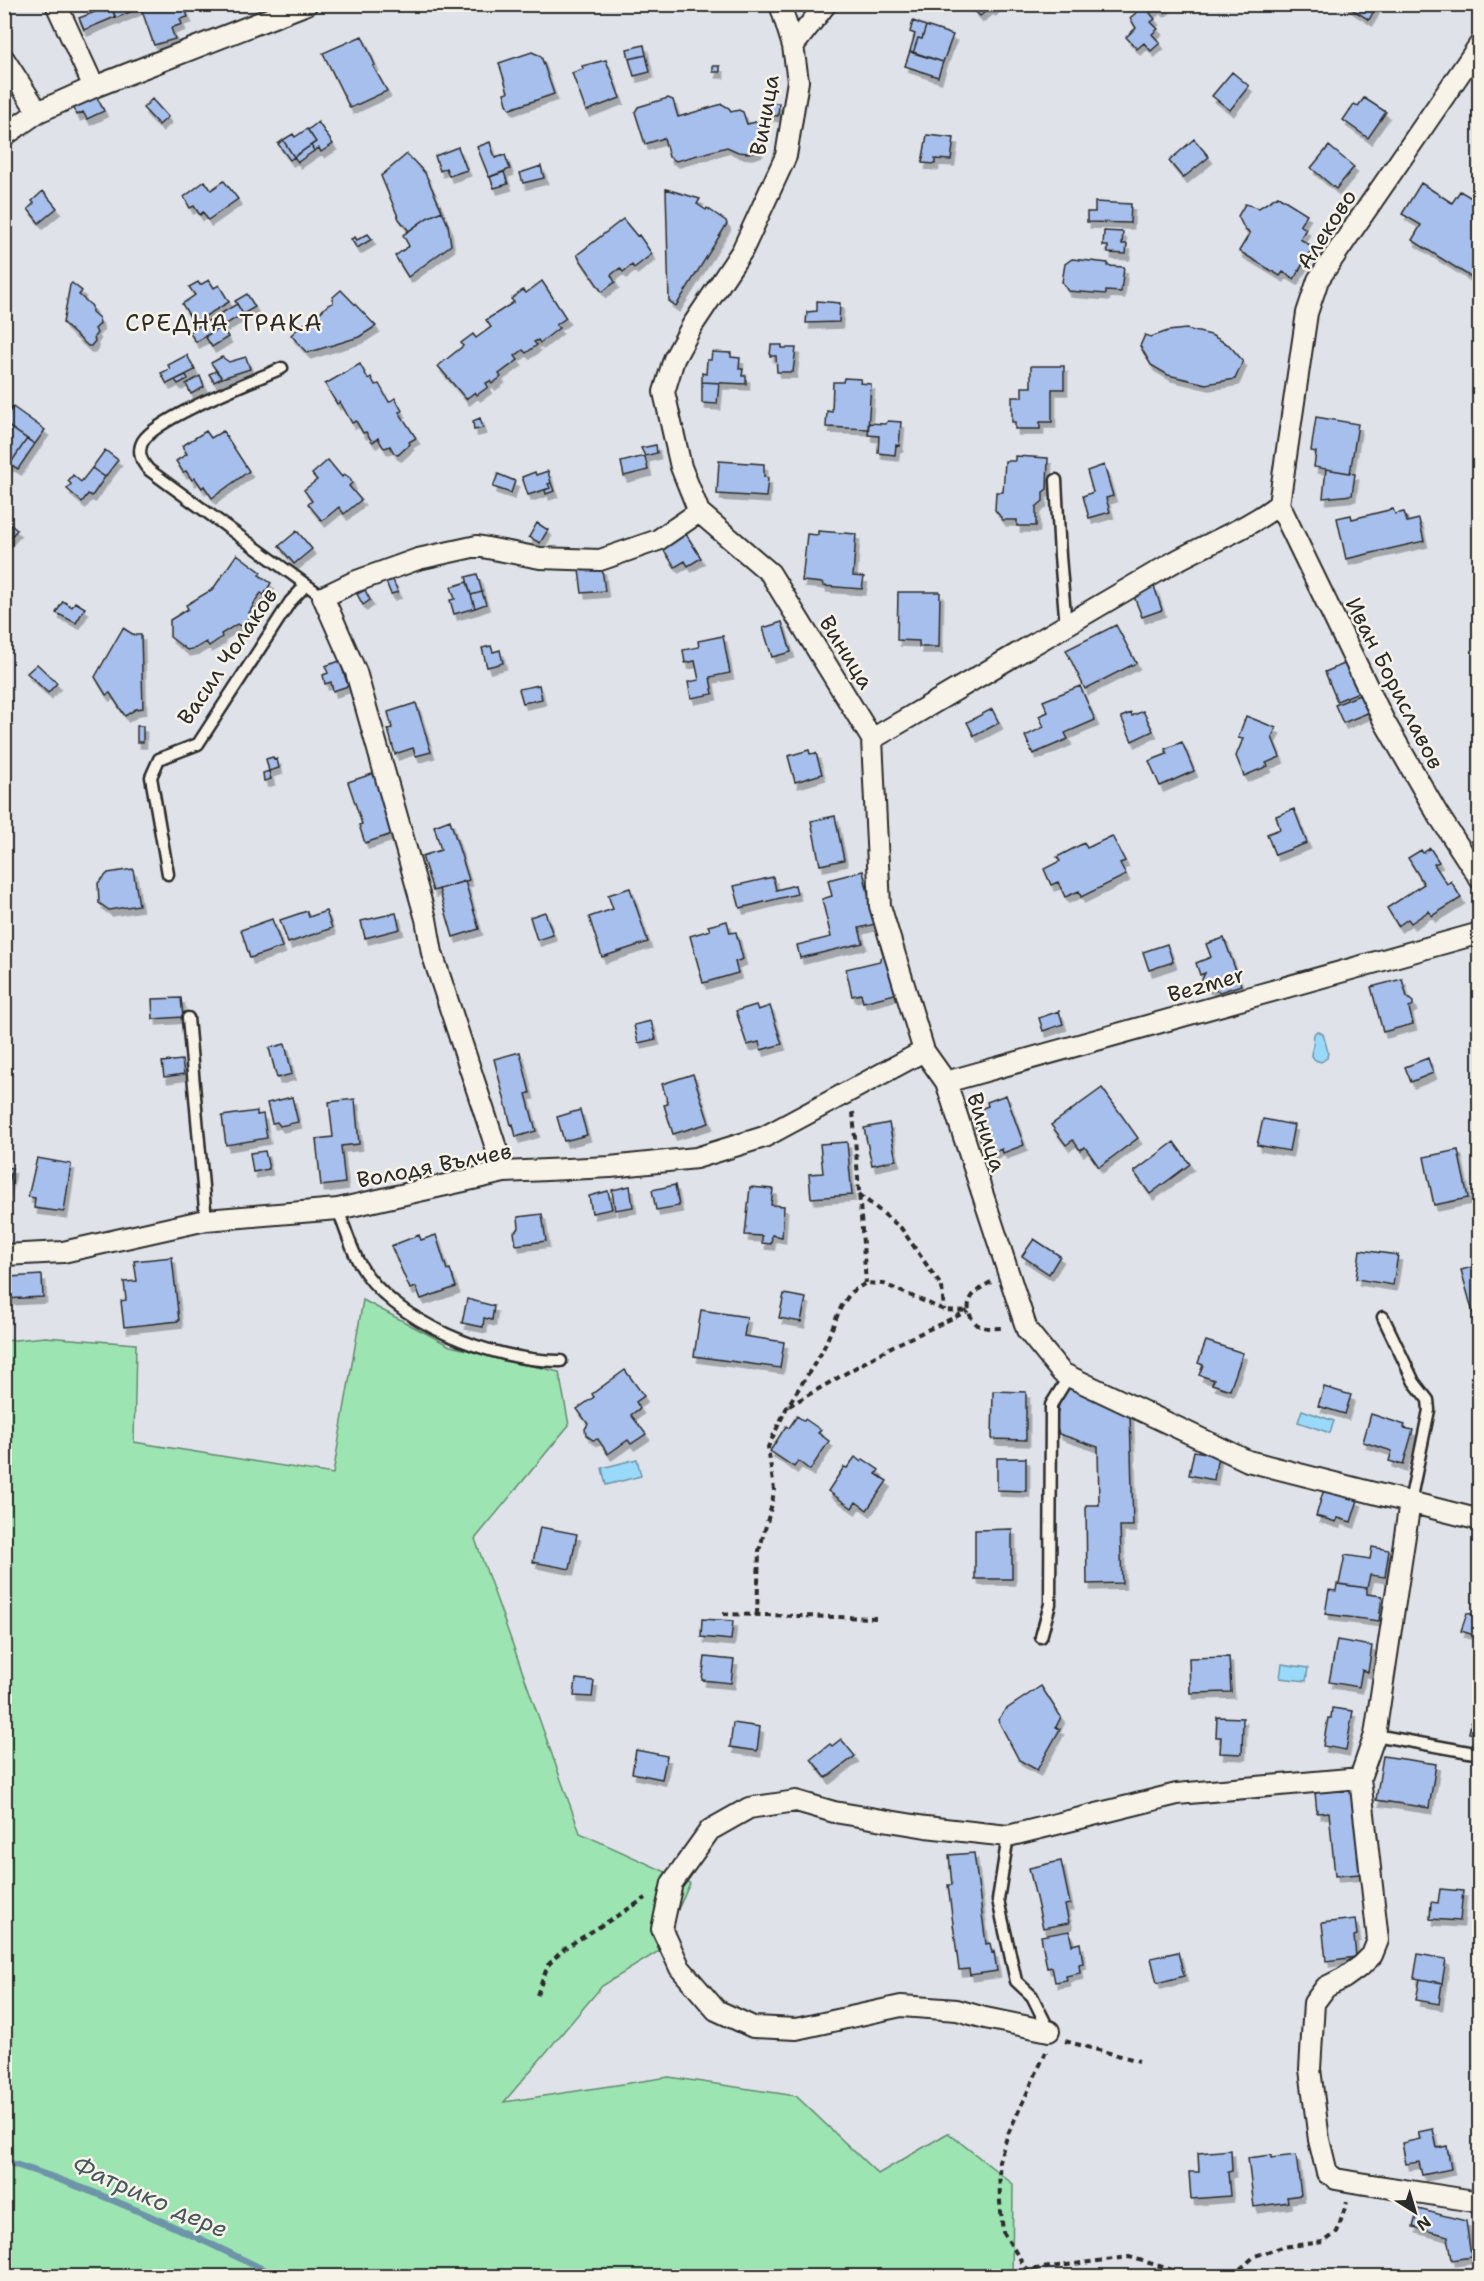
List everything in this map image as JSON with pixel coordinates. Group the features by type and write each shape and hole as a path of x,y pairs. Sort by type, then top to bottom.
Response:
{"street":[{"path":"56,4 94,87"},
{"path":"4,136 38,112 94,87 258,25 306,4"},
{"path":"780,4 793,46"},
{"path":"793,46 826,4"},
{"name":"Алеково","path":"1279,504 1307,313 1318,280 1479,44"},
{"name":"Виница","path":"793,46 798,81 786,156 742,251 692,326 674,359 664,392 681,467 699,512 770,573 872,739 880,906 924,1051 946,1082 1028,1330 1062,1373 1248,1461 1479,1520"},
{"path":"4,59 38,112"},
{"path":"872,739 1066,628 1170,564 1258,520 1279,504"},
{"name":"Иван Бориславов","path":"1279,504 1384,721 1437,813 1479,879"},
{"path":"504,1172 432,953 426,919 356,672 323,597 354,582 418,559 477,546 540,558 600,560 658,540 699,512"},
{"name":"Bezmer","path":"946,1082 1479,933"},
{"name":"Володя Вълчев","path":"4,1256 63,1251 206,1220 338,1209 504,1172 610,1167 696,1158 764,1137 924,1051"},
{"path":"1410,1502 1375,1735 1360,1778 1378,1940 1372,1955 1362,1965 1326,1987 1314,2003 1310,2069 1319,2140 1327,2173 1336,2179 1479,2202"},
{"path":"1051,2034 957,2010 901,2006 796,2030 753,2027 716,2010 680,1968 662,1929 672,1883 710,1830 749,1808 761,1806 796,1801 834,1812 914,1825 1008,1836 1177,1794 1360,1778"}],"lane":[{"path":"282,368 172,417 144,440 140,454 149,470 323,597"},
{"path":"1056,480 1066,628"},
{"name":"Васил Чолаков","path":"168,874 151,777 159,759 198,744 290,602 306,585"},
{"path":"188,1018 206,1220"},
{"path":"338,1209 358,1262 391,1302 454,1337 486,1350 538,1361 561,1361"},
{"path":"1383,1317 1414,1382 1428,1400 1429,1410 1410,1502"},
{"path":"1041,1637 1050,1604 1051,1405 1069,1376"},
{"path":"1375,1735 1479,1754"},
{"path":"1008,1836 998,1900 1016,1981 1032,1996 1051,2034"},
{"path":"1479,2202 1479,2225"}],"path":[{"path":"851,1090 866,1283"},
{"path":"859,1194 901,1228 942,1287 944,1310"},
{"path":"1008,1273 975,1290 968,1302 971,1319 980,1327 1028,1330"},
{"path":"758,1615 759,1551 774,1490 768,1447 787,1407 822,1352 851,1292 866,1283 884,1284 944,1310 969,1311"},
{"path":"787,1407 893,1346 969,1311"},
{"path":"723,1614 876,1618"},
{"path":"537,1995 548,1965 565,1948 672,1883"},
{"path":"1138,2061 1051,2034 1008,2134 999,2161 1003,2232 1027,2270 1130,2257 1193,2277"},
{"path":"1232,2277 1255,2256 1282,2247 1324,2242 1337,2232 1353,2182"}],"green space":[{"path":"363,1300 450,1346 559,1372 569,1425 475,1539 580,1833 690,1883 659,1951 602,1986 504,2102 669,2077 796,2096 878,2174 948,2133 1013,2184 1012,2276 5,2276 5,1341 45,1337 136,1344 134,1442 333,1474"}],"water":[{"path":"1317,1031 1323,1034 1328,1052 1327,1058 1321,1062 1312,1056 1314,1034"},
{"path":"1302,1410 1334,1421 1330,1433 1298,1422"},
{"path":"637,1459 641,1476 606,1485 602,1468"},
{"path":"1282,1664 1308,1668 1306,1681 1280,1678"}],"building":[{"path":"113,4 141,4 142,7 116,18 111,6"},
{"path":"160,4 183,4 188,17 180,19 182,24 171,28 175,39 154,45 142,11"},
{"path":"969,4 998,4 980,16"},
{"path":"1137,4 1167,6 1161,11 1157,7 1150,13 1155,19 1151,22 1158,29 1152,34 1160,43 1151,51 1144,43 1137,49 1126,37 1136,28 1130,18 1137,12 1133,8"},
{"path":"1344,4 1377,4 1377,5 1369,20"},
{"path":"111,6 115,17 84,30 79,18"},
{"path":"913,21 926,26 922,39 918,38 913,53 910,51 915,34 910,32"},
{"path":"926,26 953,35 943,62 913,53 918,38 922,39"},
{"path":"362,36 375,65 373,66 387,91 350,108 323,53"},
{"path":"644,45 646,55 629,59 627,49"},
{"path":"910,51 943,62 938,77 905,66"},
{"path":"532,52 541,56 554,94 510,109 504,93 508,92 499,63"},
{"path":"646,55 650,72 634,76 629,59"},
{"path":"606,60 620,98 586,111 572,73 583,69 582,66"},
{"path":"713,66 720,66 720,72 713,72"},
{"path":"1232,72 1249,86 1230,110 1212,96"},
{"path":"6,85 11,92 4,96 4,86"},
{"path":"94,92 104,111 87,119 83,112 77,115 71,102"},
{"path":"668,98 673,100 678,117 722,104 731,112 739,110 743,112 747,124 756,122 761,138 756,140 759,150 749,153 738,152 727,147 676,161 669,157 664,138 645,144 635,112 638,107"},
{"path":"1364,98 1386,112 1368,138 1343,120 1354,104 1358,106"},
{"path":"152,99 168,117 159,125 143,108"},
{"path":"770,103 779,103 778,116 769,115"},
{"path":"318,122 333,144 321,152 319,148 314,151 311,145 316,142 308,130"},
{"path":"307,129 316,142 294,157 283,140 293,134 295,137"},
{"path":"927,135 954,138 951,160 935,159 935,164 922,163"},
{"path":"1194,139 1209,157 1183,178 1169,161"},
{"path":"283,140 294,157 290,160 278,144"},
{"path":"490,142 495,158 505,155 510,169 489,177 477,147"},
{"path":"311,145 314,151 298,162 294,157"},
{"path":"1329,146 1354,167 1336,189 1311,168"},
{"path":"458,147 467,170 449,176 446,168 440,171 435,156"},
{"path":"407,154 425,173 442,211 409,231 399,219 381,176"},
{"path":"541,166 544,178 523,183 520,173"},
{"path":"504,172 508,184 494,188 490,177"},
{"path":"205,181 211,190 224,181 238,199 208,220 203,212 200,215 194,206 190,208 184,197"},
{"path":"1421,183 1452,203 1460,191 1480,203 1480,278 1477,281 1412,240 1421,225 1402,214"},
{"path":"666,189 700,199 697,204 706,210 707,208 727,224 676,306 669,301"},
{"path":"43,191 57,208 39,223 28,209 34,203 32,201"},
{"path":"1278,196 1307,214 1300,225 1306,229 1300,239 1313,247 1294,279 1283,272 1280,276 1239,251 1250,233 1245,230 1238,216 1245,204 1259,208"},
{"path":"1095,202 1131,204 1130,223 1087,222 1087,212 1095,212"},
{"path":"442,211 448,225 451,245 408,277 395,256 409,246 403,235 427,218"},
{"path":"623,219 637,236 639,235 652,254 634,268 632,265 623,272 620,268 611,275 615,282 602,292 577,255"},
{"path":"1104,231 1123,232 1122,244 1127,244 1126,254 1108,253 1108,246 1103,246"},
{"path":"368,234 372,239 357,248 351,239 355,237 357,240"},
{"path":"1072,259 1124,267 1121,292 1106,291 1106,294 1068,291 1062,282 1065,264"},
{"path":"209,280 214,288 219,285 229,302 194,323 182,304 195,295 189,287"},
{"path":"542,281 566,318 556,325 559,328 540,343 538,340 534,342 537,345 526,353 523,350 515,356 518,360 499,374 501,377 492,384 490,381 486,383 488,387 477,395 475,392 466,399 438,366 463,346 461,343 473,334 476,338 491,327 486,320 514,302 511,299 523,290 526,293"},
{"path":"72,283 82,291 79,295 92,306 92,312 99,318 100,324 95,329 97,333 91,346 88,346 63,323"},
{"path":"341,290 376,326 359,337 307,353 291,335 333,303 333,297"},
{"path":"247,294 255,307 243,314 235,301"},
{"path":"817,301 840,303 839,322 806,323 807,312 817,311"},
{"path":"237,304 243,314 196,342 189,332"},
{"path":"222,327 228,337 212,347 205,336"},
{"path":"1186,329 1211,335 1229,345 1243,361 1235,379 1206,384 1168,375 1151,365 1140,346 1145,335 1151,337 1168,331"},
{"path":"771,345 796,348 793,372 777,372 776,356 770,356"},
{"path":"712,352 731,353 731,357 740,358 739,369 743,369 742,376 746,376 746,384 702,382 702,373 706,374 707,360 711,360"},
{"path":"187,355 195,370 167,384 161,373 170,369 168,365"},
{"path":"222,357 229,362 246,357 250,369 222,378 211,363"},
{"path":"360,364 368,379 371,377 375,385 379,384 389,402 395,398 402,411 399,412 416,438 409,442 410,444 398,455 390,446 383,447 378,438 373,442 366,432 363,433 356,421 352,423 340,402 337,404 325,384"},
{"path":"1031,366 1064,366 1064,389 1052,389 1052,422 1040,422 1040,429 1015,429 1015,422 1012,422 1012,397 1022,397 1022,387 1031,387"},
{"path":"216,371 222,378 214,382 209,374"},
{"path":"186,375 188,379 178,384 175,380"},
{"path":"200,376 204,387 191,394 186,384"},
{"path":"844,378 861,379 860,383 871,384 868,429 826,427 827,411 832,412 833,382 843,382"},
{"path":"702,382 719,383 717,404 702,403"},
{"path":"13,407 45,430 35,444 4,423 4,419"},
{"path":"1316,417 1358,424 1350,473 1314,467 1316,452 1311,451"},
{"path":"480,418 483,428 474,430 473,421"},
{"path":"888,421 901,422 899,446 896,445 895,455 878,453 879,436 868,435 869,423 885,424"},
{"path":"8,426 27,439 6,470 4,469 4,430"},
{"path":"206,431 211,438 223,431 249,471 212,498 204,486 202,488 195,478 192,480 186,471 183,472 176,461 187,454 182,446"},
{"path":"27,439 35,444 18,469 10,464"},
{"path":"656,445 657,453 645,456 641,448"},
{"path":"105,450 118,460 105,477 92,468"},
{"path":"645,456 648,470 624,476 621,462"},
{"path":"1015,456 1048,458 1047,489 1043,492 1043,501 1036,507 1036,526 1017,526 1017,520 1003,520 995,510 996,492 1003,492 1005,461 1015,461"},
{"path":"328,460 342,477 344,474 350,478 352,483 349,486 361,500 344,514 339,507 322,521 308,504 312,501 304,490 317,480 312,474"},
{"path":"719,461 764,464 764,477 768,478 766,497 717,494"},
{"path":"1104,465 1113,496 1106,498 1110,512 1089,518 1083,496 1093,492 1087,471"},
{"path":"92,468 105,477 92,496 88,494 82,502 67,489 71,484 68,481 73,475 81,482"},
{"path":"1326,469 1355,474 1352,495 1323,498"},
{"path":"548,471 550,488 528,495 522,477 535,472 536,475"},
{"path":"498,474 515,481 511,493 493,487"},
{"path":"551,483 554,491 546,494 545,490 550,488 548,484"},
{"path":"1393,509 1395,514 1404,512 1407,522 1419,519 1424,541 1346,559 1337,518 1351,515 1352,519"},
{"path":"4,519 17,530 4,544"},
{"path":"537,523 548,530 540,543 529,537"},
{"path":"297,531 312,549 294,564 279,546"},
{"path":"818,531 856,534 853,576 864,577 862,589 823,586 823,583 802,581 807,534 818,535"},
{"path":"686,534 701,558 688,566 685,561 675,567 663,549"},
{"path":"237,554 261,572 259,575 271,583 264,595 261,593 256,600 247,623 241,626 237,624 221,634 222,637 209,646 206,642 187,650 170,637 170,620 188,609 186,605 213,589"},
{"path":"602,568 605,591 582,593 579,570"},
{"path":"477,574 482,592 471,595 466,577"},
{"path":"393,580 398,592 391,594 386,582"},
{"path":"467,582 475,608 454,614 450,600 455,599 451,587"},
{"path":"1154,586 1162,610 1142,617 1133,594"},
{"path":"365,590 370,600 363,605 357,594"},
{"path":"482,592 486,604 475,608 471,595"},
{"path":"898,592 940,592 939,647 919,647 919,641 897,640"},
{"path":"63,601 72,607 75,602 85,608 76,623 56,613"},
{"path":"782,622 791,652 772,657 763,628"},
{"path":"1116,625 1136,663 1085,689 1066,650"},
{"path":"123,628 134,635 141,635 143,708 136,709 125,716 110,693 106,695 95,677"},
{"path":"723,636 730,673 710,677 713,694 691,698 688,682 699,680 695,661 685,663 683,650 699,647 698,641"},
{"path":"491,646 493,652 500,650 503,663 487,667 482,648"},
{"path":"340,661 348,686 333,691 331,682 325,684 323,675 328,673 325,666"},
{"path":"1349,662 1361,691 1337,701 1325,672"},
{"path":"37,664 57,683 48,693 27,673"},
{"path":"539,685 542,699 523,703 519,689"},
{"path":"1080,686 1095,720 1065,733 1068,739 1033,754 1025,736 1044,727 1039,716 1048,712 1043,701"},
{"path":"1362,694 1370,712 1343,723 1335,705"},
{"path":"416,703 431,752 416,756 413,748 395,754 388,729 392,728 388,712"},
{"path":"992,709 999,723 974,736 967,722"},
{"path":"1143,711 1153,731 1132,741 1121,717 1131,713 1132,716"},
{"path":"1246,716 1276,728 1272,737 1280,757 1266,763 1268,766 1244,776 1236,756 1243,739 1238,738"},
{"path":"137,726 143,726 143,742 137,742"},
{"path":"1182,742 1194,771 1160,786 1149,761 1167,754 1165,749"},
{"path":"809,750 810,754 816,753 822,774 795,782 788,756"},
{"path":"273,757 274,760 277,759 279,768 269,771 266,759"},
{"path":"269,771 271,779 264,781 263,773"},
{"path":"375,773 395,833 365,843 359,825 362,824 348,782"},
{"path":"1294,809 1307,843 1275,855 1267,834 1280,829 1276,816"},
{"path":"835,816 844,860 820,865 811,821"},
{"path":"450,820 469,880 433,891 422,856 441,850 434,826"},
{"path":"1112,836 1125,861 1120,863 1126,875 1081,897 1079,891 1065,897 1058,882 1051,885 1044,869 1060,861 1057,857 1084,843 1087,848"},
{"path":"1430,848 1439,862 1434,864 1447,884 1451,881 1461,898 1432,916 1429,911 1411,923 1408,919 1398,926 1387,908 1424,884 1408,858 1421,850 1423,853"},
{"path":"133,869 139,905 109,910 99,903 98,883 108,873"},
{"path":"863,871 875,924 859,928 863,943 800,958 797,945 831,937 822,899 832,896 828,880"},
{"path":"773,877 776,890 795,885 797,894 740,908 734,886"},
{"path":"465,881 479,929 453,937 439,889"},
{"path":"630,888 648,942 602,957 589,917 613,909 608,895"},
{"path":"307,911 309,917 326,911 332,928 288,943 280,920"},
{"path":"545,912 553,935 537,940 530,917"},
{"path":"396,913 400,929 365,938 361,921"},
{"path":"272,919 282,947 250,958 241,930"},
{"path":"727,921 730,933 736,932 743,959 735,962 738,973 703,983 690,936 710,930 708,926"},
{"path":"1224,938 1241,985 1220,992 1200,984 1205,973 1200,975 1196,963 1211,957 1206,944"},
{"path":"1167,944 1173,962 1149,970 1143,952"},
{"path":"886,956 895,994 863,1002 861,994 852,996 846,969 880,961 880,958"},
{"path":"1402,979 1407,997 1413,1002 1409,1008 1413,1024 1383,1032 1371,987"},
{"path":"181,998 183,1017 153,1019 152,999"},
{"path":"756,1005 758,1010 770,1006 782,1044 761,1050 759,1042 747,1045 736,1011"},
{"path":"1059,1011 1063,1024 1043,1031 1039,1018"},
{"path":"651,1021 656,1039 638,1043 634,1025"},
{"path":"285,1044 292,1074 277,1078 269,1048"},
{"path":"520,1052 530,1093 526,1094 536,1131 516,1137 494,1059"},
{"path":"1428,1058 1433,1073 1411,1082 1405,1067"},
{"path":"182,1060 184,1074 164,1077 162,1062"},
{"path":"693,1074 709,1123 673,1134 664,1105 668,1104 662,1084"},
{"path":"1102,1088 1138,1138 1099,1167 1085,1147 1080,1150 1073,1140 1066,1145 1051,1125"},
{"path":"1006,1095 1024,1145 1003,1153 1002,1149 986,1155 975,1126 980,1124 975,1111 988,1106 987,1102"},
{"path":"292,1097 298,1122 280,1126 277,1122 272,1123 267,1103"},
{"path":"355,1099 359,1144 341,1146 345,1183 321,1186 316,1139 333,1137 329,1102"},
{"path":"580,1110 587,1135 564,1141 557,1117"},
{"path":"257,1111 257,1115 263,1114 267,1138 226,1145 222,1116"},
{"path":"1263,1119 1294,1125 1289,1151 1257,1145"},
{"path":"889,1123 896,1160 872,1165 864,1128"},
{"path":"847,1142 852,1195 811,1198 809,1174 823,1173 820,1144"},
{"path":"1174,1142 1190,1164 1150,1194 1134,1172"},
{"path":"1458,1150 1468,1198 1434,1205 1424,1157"},
{"path":"265,1151 269,1169 253,1172 250,1153"},
{"path":"37,1158 71,1164 64,1212 34,1208 35,1198 28,1197"},
{"path":"4,1167 12,1168 4,1211"},
{"path":"675,1185 679,1206 656,1210 652,1190"},
{"path":"630,1186 633,1207 615,1210 612,1190"},
{"path":"750,1187 773,1189 771,1205 784,1206 782,1237 772,1235 771,1244 762,1243 762,1236 745,1235"},
{"path":"608,1191 612,1209 592,1213 589,1196"},
{"path":"542,1214 546,1241 516,1245 514,1232 519,1228 518,1217"},
{"path":"419,1235 421,1240 436,1235 447,1270 450,1269 456,1287 421,1299 416,1287 410,1289 391,1246"},
{"path":"1034,1239 1060,1256 1049,1274 1022,1256"},
{"path":"1360,1250 1398,1255 1393,1285 1356,1279"},
{"path":"172,1257 179,1321 124,1327 121,1301 126,1300 124,1282 137,1281 134,1261"},
{"path":"1480,1265 1480,1318 1475,1320 1461,1270"},
{"path":"42,1275 43,1297 4,1299 4,1285 9,1284 9,1277"},
{"path":"784,1294 806,1298 801,1322 779,1318"},
{"path":"467,1299 494,1306 492,1320 484,1318 483,1327 462,1323"},
{"path":"701,1310 747,1317 744,1336 784,1342 780,1368 694,1356"},
{"path":"1206,1341 1243,1353 1230,1390 1212,1384 1214,1380 1199,1375 1203,1365 1198,1363"},
{"path":"625,1370 644,1396 636,1402 640,1408 631,1415 646,1434 631,1444 628,1440 608,1454 598,1439 593,1440 586,1435 585,1429 588,1424 577,1409 594,1397 592,1394"},
{"path":"1069,1382 1130,1413 1133,1526 1120,1526 1122,1583 1087,1584 1086,1505 1099,1505 1098,1447 1059,1434 1056,1424 1059,1403"},
{"path":"1324,1387 1351,1395 1345,1414 1318,1406"},
{"path":"993,1391 1026,1392 1026,1440 992,1439"},
{"path":"1371,1414 1405,1425 1404,1428 1413,1430 1403,1465 1389,1461 1392,1451 1363,1442"},
{"path":"797,1416 821,1430 818,1433 829,1441 810,1470 798,1461 794,1467 770,1451 786,1426 789,1428"},
{"path":"1194,1451 1218,1455 1214,1480 1189,1475"},
{"path":"855,1457 861,1462 863,1459 879,1470 876,1474 887,1481 867,1510 856,1502 852,1508 828,1491 844,1467 847,1468"},
{"path":"997,1458 1026,1458 1026,1491 997,1490"},
{"path":"1324,1489 1358,1500 1351,1522 1338,1518 1336,1522 1316,1516"},
{"path":"540,1527 577,1534 570,1569 533,1562"},
{"path":"1012,1529 1012,1579 975,1579 975,1530"},
{"path":"1372,1547 1389,1550 1385,1577 1370,1575 1367,1588 1339,1584 1345,1555 1370,1559"},
{"path":"1337,1584 1367,1588 1367,1594 1382,1596 1379,1621 1325,1614 1329,1590 1336,1591"},
{"path":"1467,1613 1480,1617 1480,1637 1461,1631"},
{"path":"702,1619 733,1621 731,1640 701,1637"},
{"path":"1337,1640 1372,1646 1368,1672 1362,1670 1359,1687 1329,1682"},
{"path":"705,1657 734,1660 731,1683 702,1680"},
{"path":"1229,1657 1231,1692 1190,1693 1189,1658"},
{"path":"576,1679 594,1681 592,1697 574,1696"},
{"path":"1041,1686 1061,1717 1056,1727 1060,1729 1037,1770 1019,1760 998,1720 1005,1710"},
{"path":"1476,1699 1480,1700 1480,1735 1469,1733"},
{"path":"1332,1708 1353,1711 1346,1750 1323,1746"},
{"path":"1217,1717 1243,1718 1242,1754 1220,1753 1221,1737 1216,1737"},
{"path":"733,1723 760,1727 757,1751 730,1747"},
{"path":"841,1739 855,1756 826,1778 811,1759 830,1744 832,1746"},
{"path":"636,1750 667,1756 662,1779 632,1773"},
{"path":"1383,1756 1436,1764 1429,1808 1376,1800"},
{"path":"1351,1788 1360,1874 1335,1876 1329,1812 1317,1813 1315,1792"},
{"path":"974,1853 986,1944 990,1943 992,1953 994,1952 997,1971 970,1975 969,1969 959,1970 948,1885 952,1885 949,1855"},
{"path":"1061,1861 1070,1904 1065,1905 1069,1923 1043,1928 1029,1868"},
{"path":"1440,1889 1463,1891 1460,1921 1430,1919 1431,1902 1438,1903"},
{"path":"1355,1919 1356,1957 1326,1961 1322,1923"},
{"path":"1069,1931 1072,1945 1080,1943 1083,1963 1079,1964 1080,1973 1066,1976 1067,1980 1055,1982 1052,1967 1047,1968 1041,1936"},
{"path":"1178,1952 1184,1976 1157,1983 1151,1958"},
{"path":"1418,1954 1446,1959 1442,1983 1414,1978"},
{"path":"1420,1979 1442,1983 1439,2004 1416,2000"},
{"path":"1433,2129 1437,2148 1447,2146 1451,2169 1422,2175 1419,2162 1406,2164 1402,2143 1420,2139 1418,2132"},
{"path":"1231,2150 1232,2171 1228,2172 1230,2196 1191,2199 1189,2172 1199,2172 1198,2153"},
{"path":"1271,2155 1271,2158 1296,2155 1301,2195 1287,2197 1288,2202 1254,2207 1248,2158"},
{"path":"1418,2209 1466,2221 1471,2257 1452,2260 1448,2236 1413,2227"}],"waterway":[{"name":"Фатрико дере","path":"4,2161 74,2185 143,2213 276,2276"}],"district":[{"name":"СРЕДНА ТРАКА","path":"224,323"}]}
